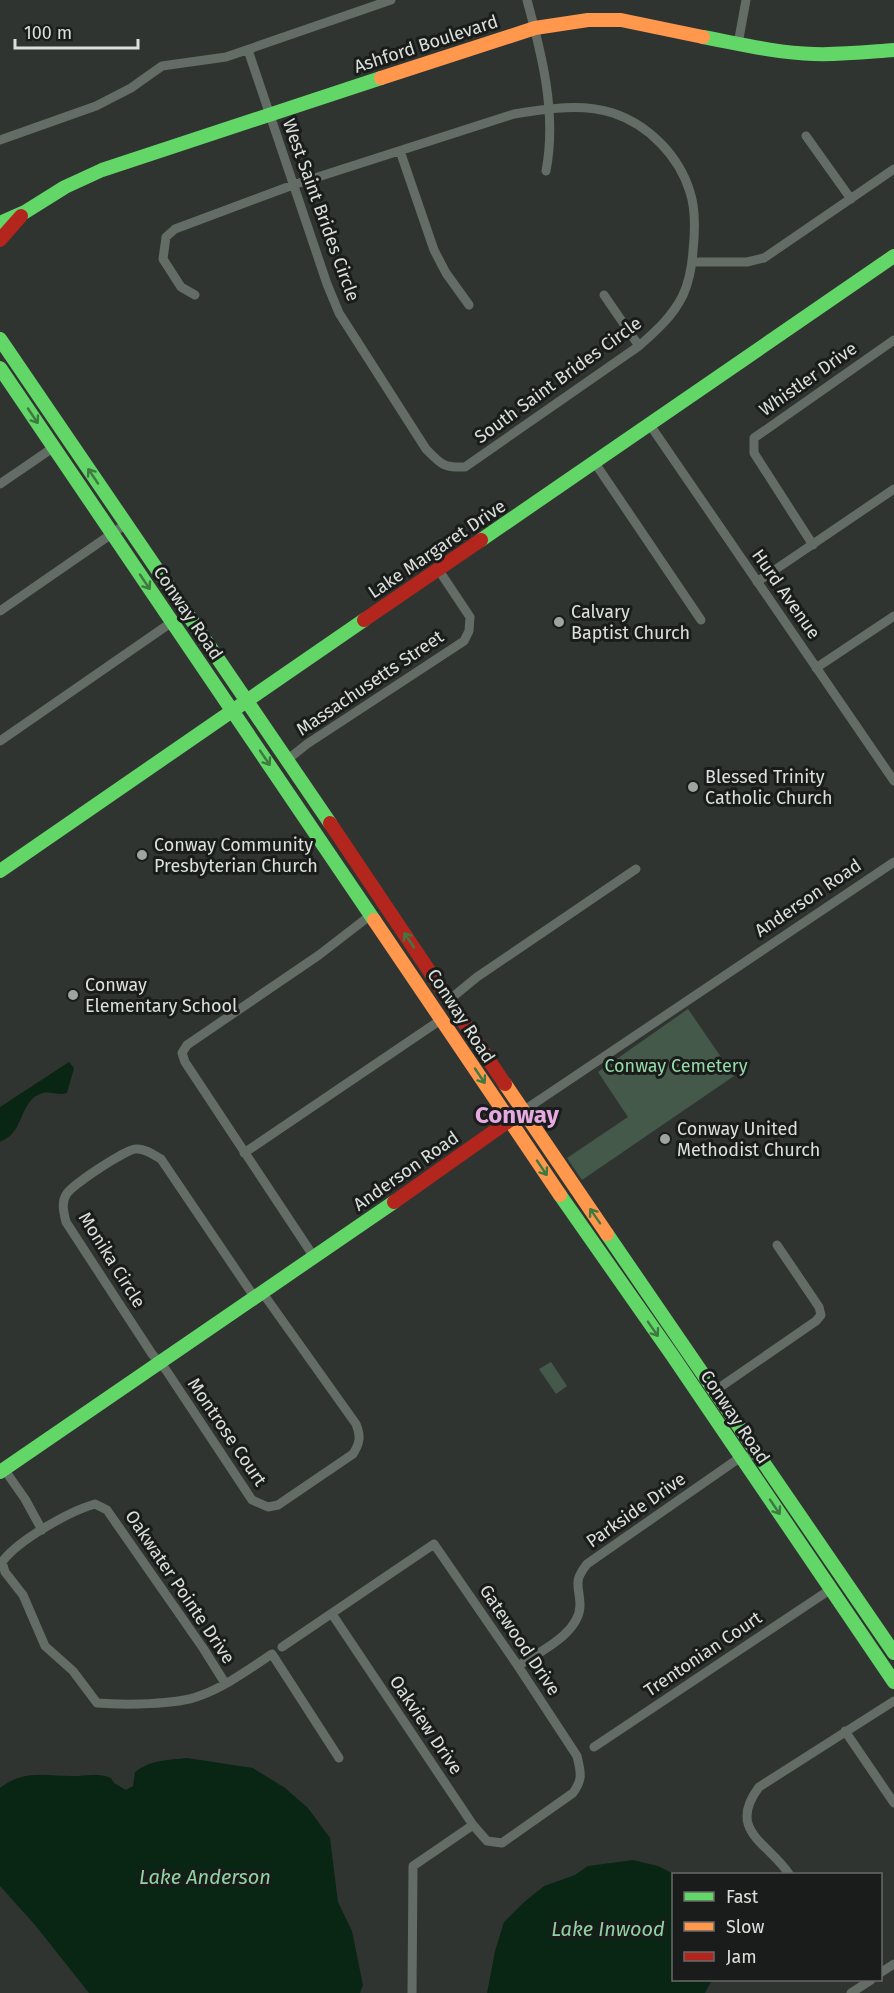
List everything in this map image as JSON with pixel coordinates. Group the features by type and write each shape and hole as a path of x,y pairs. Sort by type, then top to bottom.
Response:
{"main road":[{"name":"Ashford Boulevard","path":"0,223 25,212 65,187 102,170 535,28 588,20 621,20 762,49 812,54 894,50"},
{"name":"Ashford Boulevard","path":"0,240 25,212"},
{"name":"Lake Margaret Drive","path":"0,871 894,256"},
{"name":"Conway Road","path":"0,339 523,1111 894,1653"},
{"name":"Conway Road","path":"0,368 509,1120 894,1682"},
{"path":"414,977 435,994 449,1000"},
{"name":"Anderson Road","path":"2,1470 523,1111"},
{"path":"672,1355 702,1385 716,1390"},
{"path":"789,1528 818,1555 831,1560"},
{"path":"831,1589 845,1596 871,1619"}],"street":[{"path":"0,140 113,99 162,66 226,57 391,0"},
{"path":"527,0 535,28 550,109 549,153 546,171"},
{"path":"738,45 746,0"},
{"name":"West Saint Brides Circle","path":"248,50 327,284 339,313 426,449 449,468 465,467 473,461"},
{"name":"South Saint Brides Circle","path":"195,295 181,287 163,259 166,237 175,229 293,185 514,114 550,109 584,108 612,113 631,121 652,135 668,151 681,170 691,192 694,224 693,262 684,293 658,329 639,346 473,461"},
{"path":"806,136 851,199"},
{"path":"400,151 434,250 446,273 469,305"},
{"path":"693,262 747,262 764,258 894,169"},
{"path":"604,295 639,346"},
{"name":"Whistler Drive","path":"813,545 754,453 754,438 894,340"},
{"name":"Hurd Avenue","path":"650,425 894,781"},
{"path":"0,483 54,447"},
{"path":"595,463 702,620"},
{"path":"757,582 894,489"},
{"path":"0,611 126,524"},
{"name":"Massachusetts Street","path":"287,760 307,744 464,641 469,631 470,616 438,569"},
{"path":"816,668 894,616"},
{"path":"0,741 172,622"},
{"name":"Anderson Road","path":"523,1111 894,862"},
{"path":"449,1000 477,977 636,869"},
{"path":"314,1257 185,1062 182,1053 187,1045 319,955 372,915"},
{"path":"244,1153 442,1019"},
{"name":"Monika Circle","path":"160,1362 152,1354 66,1222 63,1210 65,1195 74,1186 121,1155 135,1149 147,1151 161,1159 259,1295"},
{"path":"716,1390 816,1321 820,1315 819,1307 777,1245"},
{"path":"611,1269 628,1264"},
{"name":"Montrose Court","path":"160,1362 252,1500 268,1507 278,1505 353,1454 360,1435 356,1424 259,1295"},
{"name":"Parkside Drive","path":"518,1666 567,1633 577,1621 580,1606 576,1586 579,1574 587,1564 735,1461 758,1453"},
{"path":"2,1470 26,1499 42,1530"},
{"name":"Oakwater Pointe Drive","path":"95,1504 107,1510 225,1683 198,1697 166,1702 118,1705 97,1703 73,1671 45,1646 23,1595 5,1572 2,1562 8,1554 42,1530 81,1508 95,1504"},
{"name":"Gatewood Drive","path":"332,1614 434,1544 577,1756 581,1772 580,1784 573,1793 502,1843"},
{"name":"Trentonian Court","path":"594,1747 831,1589"},
{"path":"282,1647 332,1614"},
{"name":"Oakview Drive","path":"332,1614 473,1826 487,1841 502,1843"},
{"path":"225,1683 272,1654 339,1758"},
{"path":"788,1873 784,1866 752,1835 748,1822 749,1800 759,1787 894,1701"},
{"path":"845,1731 894,1803"},
{"path":"412,1993 412,1866 473,1826"},
{"path":"851,1993 869,1981"}],"green space":[{"name":"Conway Cemetery","path":"688,1009 734,1076 582,1180 567,1158 628,1117 598,1072"},
{"path":"551,1362 567,1386 556,1394 539,1369"}],"water":[{"path":"69,1062 74,1068 67,1093 37,1095 29,1103 13,1132 0,1142 0,1107"},
{"name":"Lake Anderson","path":"187,1758 253,1768 285,1788 308,1808 330,1838 338,1902 352,1931 363,1985 360,1993 89,1993 35,1925 0,1886 0,1788 9,1782 28,1776 102,1775 111,1778 114,1783 126,1790 133,1786 135,1772 141,1768 160,1761"},
{"name":"Lake Inwood","path":"633,1860 658,1866 672,1873 672,1981 711,1981 705,1993 487,1993 495,1951 504,1922 544,1886 575,1875 588,1866"}],"traffic: fast":[{"path":"703,37 758,48 800,53 834,54 894,50"},
{"path":"0,223 25,212 65,187 102,170 381,78"},
{"path":"481,540 894,256"},
{"path":"0,339 330,823"},
{"path":"0,368 374,920"},
{"path":"0,871 364,620"},
{"path":"560,1195 672,1355 894,1682"},
{"path":"0,1472 394,1202"},
{"path":"607,1234 894,1653"}],"traffic: slow":[{"path":"381,78 535,28 588,20 621,20 703,37"},
{"path":"374,920 560,1195"},
{"path":"505,1084 607,1234"}],"traffic: jam":[{"path":"0,240 21,216"},
{"path":"364,620 481,540"},
{"path":"330,823 505,1084"},
{"path":"394,1202 517,1115"}],"place":[{"name":"Calvary Baptist Church","path":"559,622"},
{"name":"Blessed Trinity Catholic Church","path":"693,787"},
{"name":"Conway Community Presbyterian Church","path":"142,855"},
{"name":"Conway Elementary School","path":"73,995"},
{"name":"Conway United Methodist Church","path":"665,1139"}],"district":[{"name":"Conway","path":"517,1115"}]}
